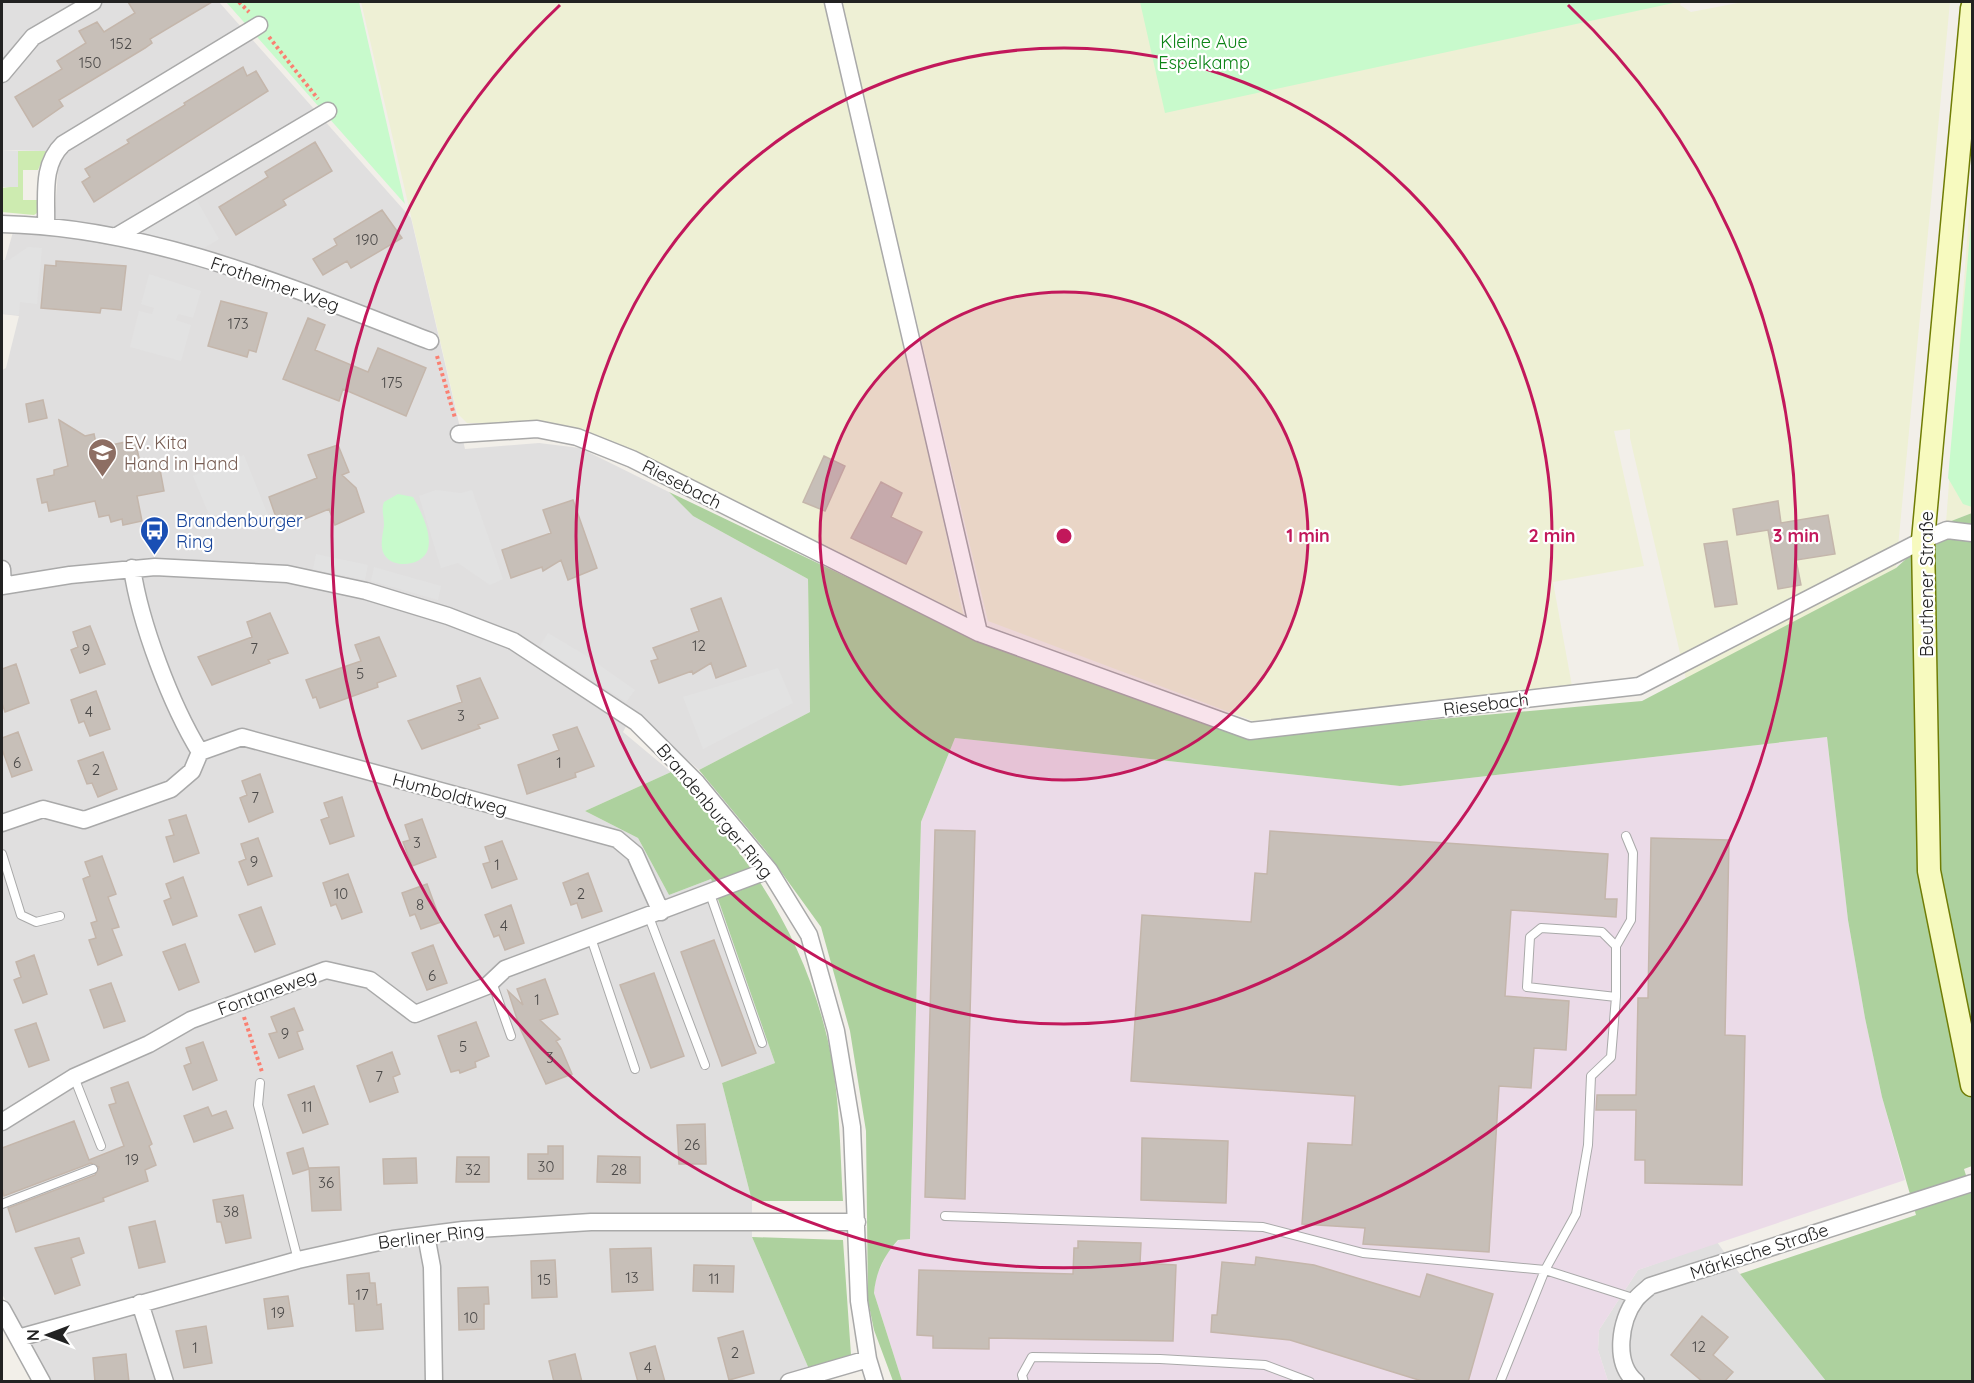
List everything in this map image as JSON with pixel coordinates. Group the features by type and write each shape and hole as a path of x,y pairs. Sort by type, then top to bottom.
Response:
{"street":[{"path":"2,74 33,37 93,2"},
{"path":"833,2 979,633"},
{"name":"Beuthener Straße","path":"1972,8 1923,540 1929,871 1972,1085"},
{"path":"46,225 47,173 51,155 63,144 259,25"},
{"path":"117,236 328,111"},
{"name":"Frotheimer Weg","path":"2,224 46,225 117,236 244,272 430,341"},
{"name":"Riesebach","path":"459,434 537,429 577,437 632,459 979,633 1250,731 1639,686 1923,540 1947,530 1972,533"},
{"path":"2,823 43,808 84,820 171,789 192,771 200,752 183,725 136,600 132,568"},
{"name":"Brandenburger Ring","path":"2,580 132,568 232,570 287,574 366,591 448,616 513,641 636,722 697,783 768,870 809,936 836,1031 852,1127 859,1300 868,1359 875,1382"},
{"name":"Humboldtweg","path":"200,752 242,738 617,839 635,854 655,915"},
{"name":"Fontaneweg","path":"2,1122 74,1077 149,1044 191,1020 327,970 370,980 415,1014 487,986 505,969 655,915 768,870"},
{"name":"Märkische Straße","path":"1636,1382 1623,1358 1622,1327 1636,1299 1650,1286 1972,1183"},
{"name":"Berliner Ring","path":"18,1338 298,1260 393,1239 591,1222 857,1222"},
{"path":"426,1235 432,1268 434,1382"},
{"path":"140,1304 165,1382"},
{"path":"2,1310 42,1382"},
{"path":"789,1382 868,1359"}],"lane":[{"path":"1500,1382 1545,1270 1576,1214 1588,1145 1591,1076 1611,1057 1616,997 1616,946 1631,920 1633,853 1626,836"},
{"path":"2,854 21,915 36,922 60,916"},
{"path":"710,894 762,1043"},
{"path":"655,915 705,1065"},
{"path":"1616,946 1602,932 1541,928 1530,937 1527,987 1616,997"},
{"path":"591,938 635,1069"},
{"path":"492,982 511,1036"},
{"path":"74,1077 101,1146"},
{"path":"260,1083 258,1105 298,1260"},
{"path":"2,1204 93,1169"},
{"path":"945,1216 1263,1227 1363,1253 1545,1270 1636,1299"},
{"path":"1024,1382 1022,1375 1032,1357 1160,1359 1265,1365 1310,1382"}],"path":[{"path":"239,2 328,111"},
{"path":"430,341 441,363 459,434"},
{"path":"238,1002 263,1070 260,1083"}],"shaded area":[{"path":"2,2 219,2 411,218 465,449 539,443 580,448 669,492 693,516 808,579 810,712 699,770 633,713 623,732 671,772 585,811 638,838 669,895 711,879 775,1063 722,1083 752,1201 752,1237 809,1369 823,1381 51,1381 2,1294 2,370 6,368 19,316 2,314 2,260 5,260 13,232 53,235 59,159 46,151 2,150"},
{"path":"2,150 18,151 18,187 2,187"},
{"path":"196,199 219,239 201,250 146,235 143,231"},
{"path":"28,247 42,248 37,304 20,302 19,315 2,314 2,260 9,260"},
{"path":"149,274 201,291 193,318 178,314 176,320 191,325 181,361 130,347 139,311 152,314 154,308 141,304"},
{"path":"244,455 272,525 256,531 229,521 214,527 193,476"},
{"path":"436,490 461,493 472,490 503,579 490,585 458,563 441,568 419,496"},
{"path":"316,554 368,565 365,580 313,569"},
{"path":"374,567 441,586 438,600 371,581"},
{"path":"548,633 585,655 635,690 626,702 540,646"},
{"path":"778,668 793,703 703,749 683,697"},
{"path":"1827,737 1848,920 1865,1018 1882,1097 1905,1180 1638,1270 1599,1330 1598,1350 1608,1381 902,1381 874,1293 876,1277 888,1251 899,1240 910,1239 921,822 955,738 1400,786"},
{"path":"1717,1242 1826,1381 1608,1381 1598,1350 1599,1330 1638,1270"}],"green space":[{"path":"226,2 359,2 405,204"},
{"path":"361,2 826,2 899,313 964,618 547,423 467,423 457,413"},
{"path":"841,2 1681,2 1680,5 1691,12 1743,2 1950,2 1896,568 1686,679 1630,438 1630,429 1614,431 1644,566 1553,582 1572,686 1253,721 988,621"},
{"name":"Kleine Aue Espelkamp","path":"1140,2 1678,2 1165,113"},
{"path":"18,151 46,151 38,170 23,170 23,200 38,200 37,213 34,215 2,212 2,188 18,186"},
{"path":"1972,174 1972,513 1946,523"},
{"path":"1972,212 1972,507 1963,504 1948,478"},
{"path":"669,492 960,631 1249,736 1642,701 1896,568 1946,523 1972,513 1972,1166 1964,1169 1972,1194 1972,1381 1826,1381 1740,1274 1916,1215 1882,1097 1865,1018 1848,920 1827,737 1400,786 955,738 921,822 910,1239 898,1240 889,1252 879,1271 874,1293 902,1381 893,1381 874,1330 868,1301 866,1131 850,1031 821,927 766,851 699,770 810,712 808,579 693,516"},
{"path":"398,494 413,497 427,529 428,549 420,560 413,563 392,562 382,549 383,505 384,502"},
{"path":"671,772 699,802 747,864 769,896 804,965 817,1002 832,1061 839,1121 843,1201 752,1201 722,1083 775,1063 711,879 669,895 638,838 585,811"},
{"path":"752,1237 843,1240 851,1355 809,1369"}],"building":[{"path":"128,2 212,2 150,39 152,43 145,48 59,100 63,106 33,127 15,97 62,69 57,61 86,43 79,31 97,22 104,32 135,13"},
{"path":"243,67 247,76 256,71 268,91 94,202 82,182 90,177 85,169 129,143 127,140"},
{"path":"315,142 332,171 283,200 286,205 236,235 219,207 268,177 265,172"},
{"path":"382,210 402,238 351,268 347,261 323,275 313,259 337,245 334,239"},
{"path":"56,261 126,266 121,310 101,308 100,313 41,308 45,265 56,266"},
{"path":"221,301 267,313 256,352 249,350 247,357 208,346"},
{"path":"308,318 325,325 315,350 368,372 378,348 426,368 406,416 343,389 339,401 283,379"},
{"path":"43,400 47,418 29,422 26,404"},
{"name":"EV. Kita Hand in Hand","path":"59,420 85,436 94,434 97,448 135,440 141,467 159,464 164,491 137,496 142,521 123,525 122,519 111,522 109,515 99,517 95,501 49,511 47,502 42,503 37,479 54,475 54,470 68,466"},
{"path":"338,445 349,472 342,475 356,488 364,512 335,525 329,509 280,529 269,497 317,478 308,455"},
{"path":"824,456 845,466 825,511 803,502"},
{"path":"881,482 902,493 891,517 922,532 906,564 851,538"},
{"path":"573,500 597,568 568,580 561,560 543,571 542,567 511,578 502,550 551,533 543,510"},
{"path":"1778,501 1781,523 1828,515 1835,554 1796,560 1801,585 1778,589 1768,530 1737,535 1733,509"},
{"path":"1727,541 1737,604 1715,607 1704,544"},
{"path":"721,598 746,666 716,678 711,663 693,674 692,671 659,683 651,661 658,659 653,648 699,631 691,609"},
{"path":"270,613 288,653 268,660 270,663 212,685 198,657 252,637 247,622"},
{"path":"90,626 105,664 80,673 71,650 78,647 73,632"},
{"path":"379,637 396,676 377,683 378,687 320,708 306,680 361,661 355,645"},
{"path":"16,664 29,703 5,712 2,703 2,669"},
{"path":"480,678 498,718 478,725 480,728 422,749 408,721 462,702 457,686"},
{"path":"96,691 110,729 90,736 84,721 79,723 71,700"},
{"path":"577,727 594,766 575,773 576,777 527,794 518,765 559,750 553,735"},
{"path":"18,732 32,770 12,777 2,749 2,738"},
{"path":"103,752 117,789 98,797 92,783 87,784 78,761"},
{"path":"260,774 273,812 249,822 240,798 247,795 242,781"},
{"path":"342,797 354,836 330,844 321,820 329,817 324,803"},
{"path":"186,815 199,853 174,862 166,837 174,835 169,820"},
{"path":"422,819 436,857 412,866 403,842 410,840 405,825"},
{"path":"935,830 975,831 965,1199 925,1197"},
{"path":"1270,831 1608,854 1605,899 1617,899 1616,917 1511,910 1505,996 1569,1001 1566,1050 1534,1048 1531,1088 1499,1086 1489,1252 1363,1244 1365,1228 1302,1224 1308,1143 1352,1145 1355,1096 1131,1081 1142,915 1251,922 1255,873 1267,874"},
{"path":"258,838 272,876 248,885 239,862 246,859 241,844"},
{"path":"1651,838 1729,840 1725,1035 1745,1036 1742,1185 1645,1183 1645,1160 1635,1160 1636,1110 1596,1110 1597,1095 1636,1095 1638,998 1648,998"},
{"path":"502,841 517,879 492,888 483,864 490,862 485,847"},
{"path":"102,856 116,894 108,897 119,927 112,929 122,955 98,965 89,940 96,938 91,923 97,921 83,879 90,876 85,862"},
{"path":"588,873 602,911 582,918 577,903 571,905 563,883"},
{"path":"348,874 362,912 342,919 336,904 331,906 323,883"},
{"path":"183,877 197,916 173,925 164,901 171,898 166,884"},
{"path":"427,884 441,922 421,929 415,914 410,916 402,893"},
{"path":"511,905 524,943 505,950 499,935 494,937 485,915"},
{"path":"261,907 275,944 255,952 239,915"},
{"path":"714,940 756,1053 722,1066 681,952"},
{"path":"185,944 199,982 179,990 163,952"},
{"path":"433,945 447,983 427,990 412,953"},
{"path":"34,955 47,994 23,1003 14,980 21,977 16,962"},
{"path":"654,973 684,1056 651,1068 620,985"},
{"path":"545,979 558,1014 540,1020 560,1039 556,1041 572,1074 546,1084 520,1028 508,991 523,1005 517,989"},
{"path":"111,983 125,1021 104,1028 90,990"},
{"path":"294,1008 303,1030 297,1032 303,1049 279,1058 269,1034 277,1032 271,1017"},
{"path":"476,1022 489,1056 475,1062 476,1067 460,1073 459,1070 451,1072 438,1036"},
{"path":"36,1023 49,1060 29,1067 15,1030"},
{"path":"203,1042 217,1080 193,1090 184,1066 191,1063 186,1048"},
{"path":"392,1052 400,1074 393,1077 398,1092 370,1102 357,1066"},
{"path":"128,1082 152,1144 149,1146 156,1165 145,1170 148,1181 103,1198 104,1201 16,1232 8,1208 95,1175 99,1167 91,1163 4,1196 2,1148 74,1121 89,1160 124,1146 109,1105 116,1103 111,1088"},
{"path":"314,1086 328,1124 303,1133 288,1095"},
{"path":"208,1107 212,1116 226,1111 233,1128 194,1142 184,1116"},
{"path":"705,1124 706,1164 679,1164 677,1125"},
{"path":"1142,1138 1228,1141 1226,1203 1141,1200"},
{"path":"548,1146 563,1146 563,1179 528,1179 528,1154 548,1154"},
{"path":"303,1148 309,1169 293,1174 287,1153"},
{"path":"598,1156 640,1157 640,1183 597,1182"},
{"path":"457,1157 489,1157 489,1182 456,1182"},
{"path":"416,1158 417,1183 384,1184 383,1159"},
{"path":"339,1167 341,1210 312,1211 309,1168"},
{"path":"243,1195 251,1238 226,1243 221,1222 217,1222 213,1200"},
{"path":"155,1221 165,1262 139,1268 129,1227"},
{"path":"79,1238 84,1253 71,1258 80,1285 55,1294 35,1248"},
{"path":"1078,1241 1141,1243 1140,1263 1176,1265 1173,1341 989,1338 989,1349 933,1348 933,1336 917,1335 919,1270 1073,1274 1074,1248 1078,1248"},
{"path":"651,1248 653,1290 612,1292 610,1249"},
{"path":"1256,1257 1314,1265 1420,1297 1427,1274 1493,1294 1468,1382 1425,1382 1290,1340 1211,1332 1212,1315 1217,1315 1222,1262 1255,1265"},
{"path":"555,1260 557,1297 532,1298 531,1261"},
{"path":"694,1265 734,1266 733,1292 693,1291"},
{"path":"369,1273 370,1283 375,1283 377,1305 381,1304 383,1329 356,1331 354,1304 349,1304 347,1275"},
{"path":"488,1287 489,1304 484,1304 484,1329 459,1330 458,1288"},
{"path":"288,1296 293,1326 268,1329 264,1299"},
{"path":"1702,1316 1728,1337 1713,1355 1733,1372 1724,1382 1703,1382 1671,1355"},
{"path":"206,1326 212,1363 184,1368 176,1331"},
{"path":"743,1331 754,1373 729,1380 718,1338"},
{"path":"655,1346 665,1382 638,1382 630,1353"},
{"path":"126,1354 129,1382 95,1382 93,1358"},
{"path":"575,1354 582,1382 554,1382 549,1361"}],"place":[{"name":"EV. Kita Hand in Hand","path":"103,478"},
{"name":"Brandenburger Ring","path":"155,556"}]}
